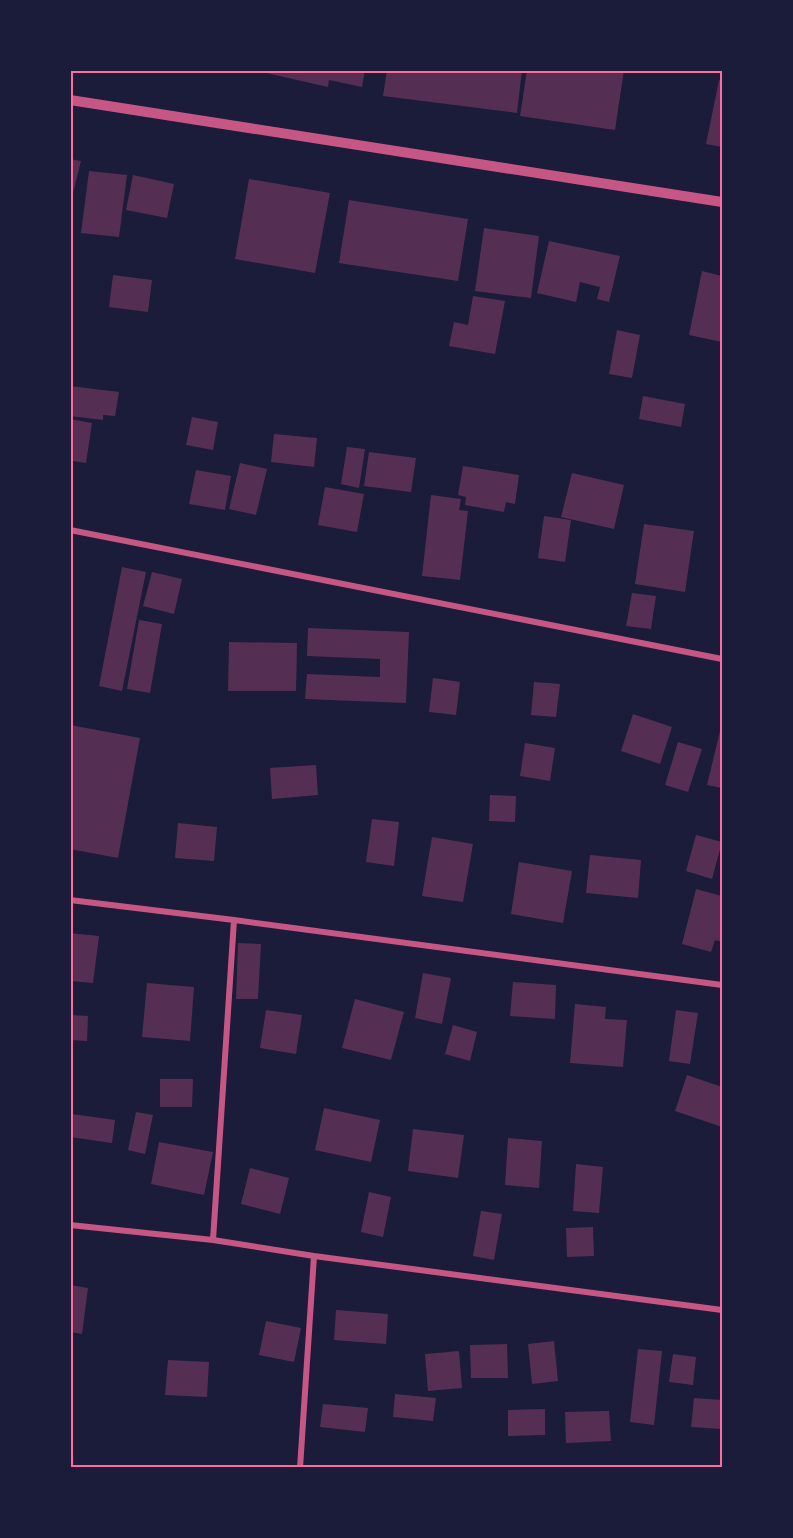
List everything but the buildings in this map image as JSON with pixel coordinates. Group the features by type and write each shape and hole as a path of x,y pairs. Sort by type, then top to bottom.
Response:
{"street":[{"path":"70,100 723,202"},
{"path":"70,530 723,659"},
{"path":"70,900 723,985"},
{"path":"213,1240 234,920"},
{"path":"70,1225 213,1240 314,1256 723,1310"},
{"path":"300,1467 314,1256"}]}
